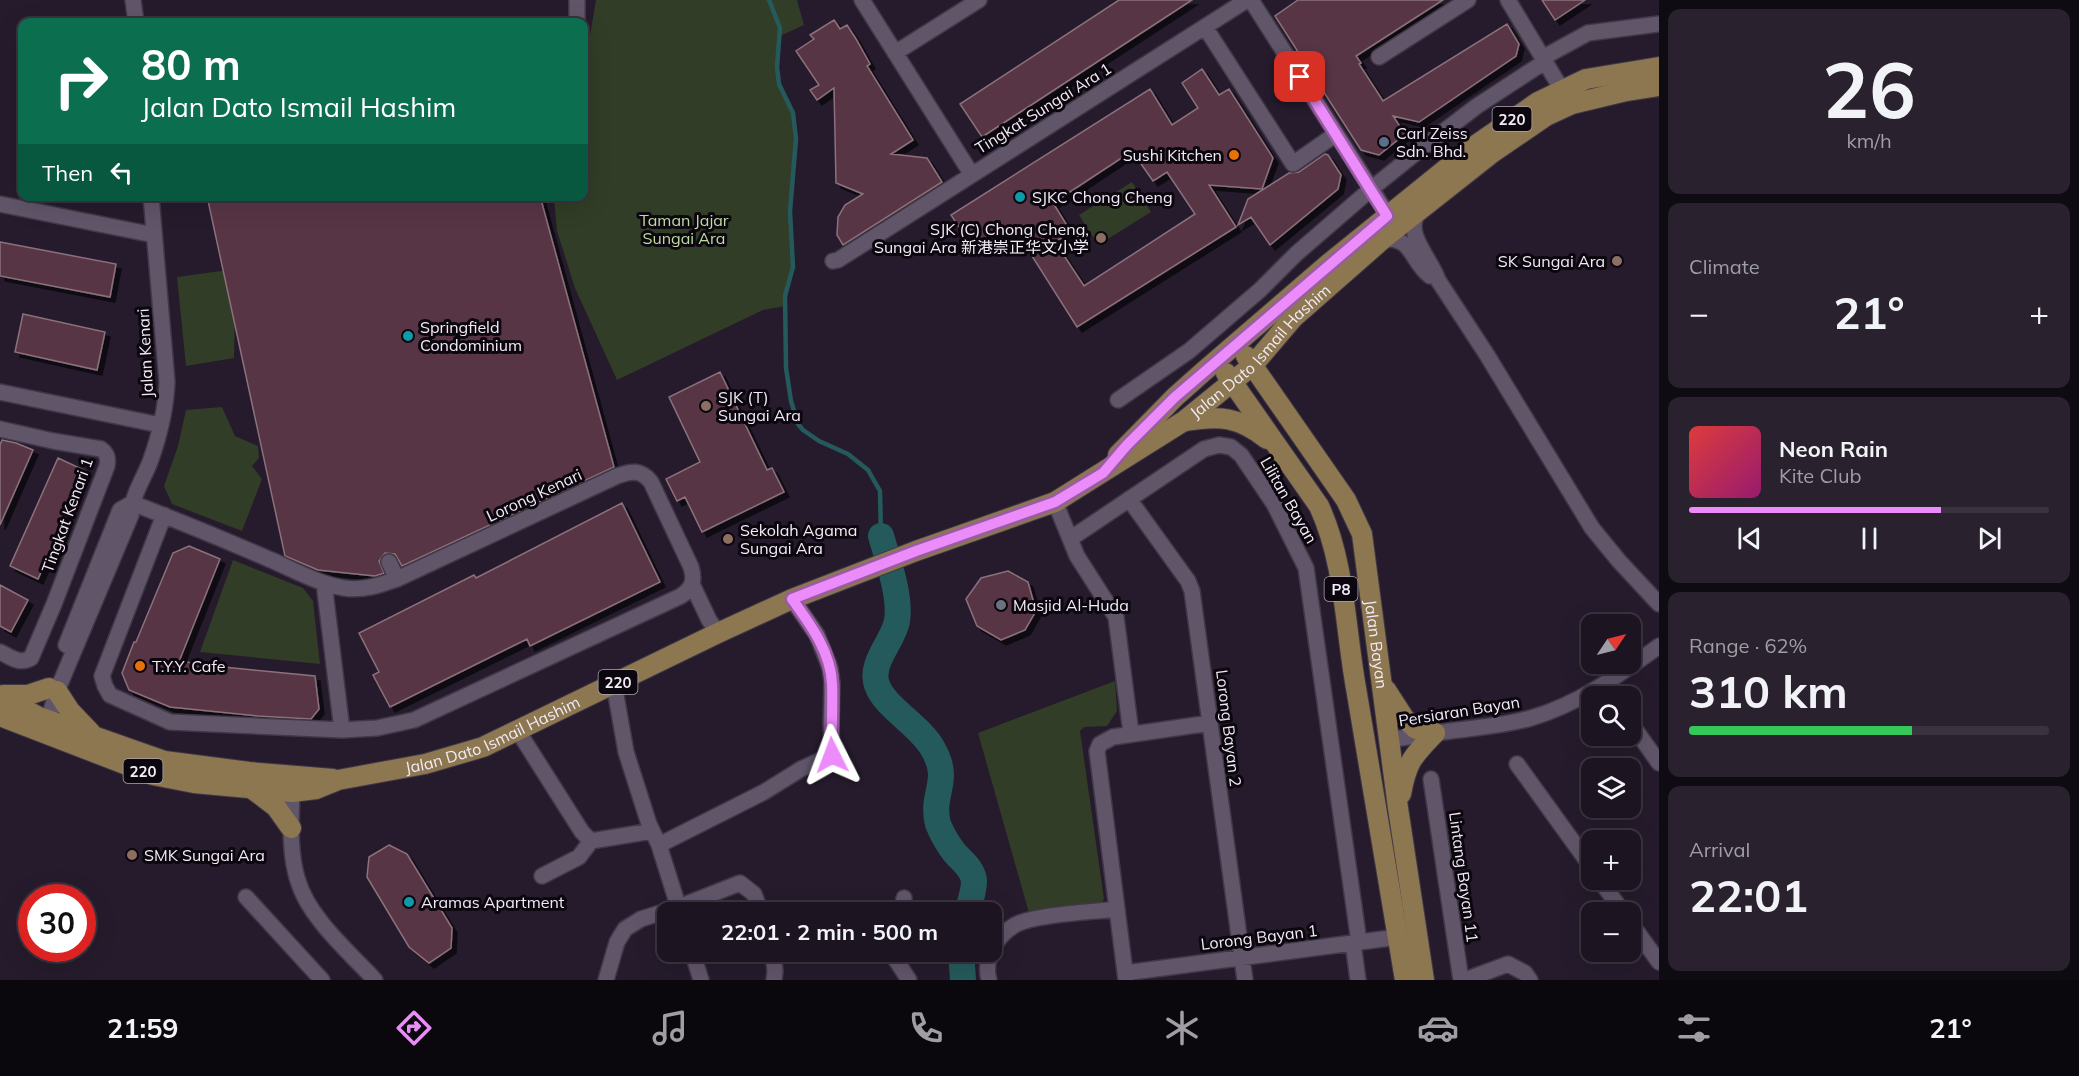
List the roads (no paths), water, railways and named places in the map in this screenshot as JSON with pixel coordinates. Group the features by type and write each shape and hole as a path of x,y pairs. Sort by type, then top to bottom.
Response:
{"main road":[{"name":"Jalan Dato Ismail Hashim","path":"0,716 98,738 164,760 249,772 293,781 316,789 338,780 425,765 483,747 792,599 916,551 1055,502 1184,421 1232,382 1253,364 1293,318 1473,147 1538,102 1586,79 1659,67"},
{"name":"Jalan Dato Ismail Hashim","path":"1103,473 1151,421 1237,343 1389,228 1418,211 1492,153 1546,116 1591,98 1659,86"},
{"name":"Jalan Bayan","path":"1237,343 1346,500 1362,534 1398,808 1424,980"},
{"name":"Jalan Bayan","path":"1217,360 1319,506 1329,527 1335,549 1405,980"},
{"path":"1184,421 1206,417 1230,419 1256,429 1279,448"},
{"path":"1383,685 1404,718 1416,729 1435,733"},
{"path":"1356,687 1373,732 1380,739 1389,740"},
{"path":"0,696 28,695 53,690 75,717 98,738"},
{"name":"Jalan Dato Ismail Hashim","path":"0,696 41,725 153,775 194,783 251,788 293,781"},
{"path":"1398,808 1405,771 1414,756 1435,733"},
{"path":"1377,811 1375,752 1381,743 1389,740"},
{"path":"251,788 276,807 291,828"}],"street":[{"path":"133,0 135,18"},
{"path":"577,0 577,18"},
{"name":"Tingkat Sungai Ara 1","path":"862,0 972,175 1249,0"},
{"path":"896,53 979,0"},
{"path":"1249,0 1371,189 1389,228 1396,238 1404,243 1427,275 1438,280"},
{"path":"1379,57 1468,0"},
{"path":"1508,0 1563,90"},
{"path":"1118,399 1190,351 1371,189 1477,106 1545,59 1588,33 1659,24"},
{"path":"1205,27 1293,164 1336,134"},
{"path":"833,261 972,175"},
{"name":"Jalan Kenari","path":"41,725 53,690 131,515 132,503 150,461 166,403 167,382 151,201"},
{"path":"0,204 154,235"},
{"path":"1418,211 1413,226 1416,238 1438,280 1487,355 1592,528 1618,561 1659,604"},
{"path":"1,394 159,425"},
{"name":"Tingkat Kenari 1","path":"0,429 101,449 108,460 67,572 31,658 18,661 0,652"},
{"name":"Lilitan Bayan","path":"1070,538 1204,450 1219,445 1231,447 1241,455 1279,512 1306,568 1356,943 1358,980"},
{"name":"Lorong Kenari","path":"132,503 324,583 360,589 397,579 617,476 637,471 645,474 651,482 691,567 694,577 692,584 709,620 718,633"},
{"name":"Lorong Bayan 2","path":"1129,499 1188,581 1192,591 1245,980"},
{"path":"1055,502 1077,556 1116,617 1131,733"},
{"path":"164,515 102,676 110,694 170,722 342,730 377,728 414,720 681,596 689,591 692,584"},
{"path":"389,562 397,579"},
{"path":"324,583 342,730"},
{"path":"660,845 765,792 801,769 832,755 830,668 817,635 792,599"},
{"name":"Persiaran Bayan","path":"1614,686 1659,646"},
{"path":"614,684 626,752 652,831 660,845 677,902"},
{"name":"Persiaran Bayan","path":"1389,740 1512,723 1533,718 1581,700"},
{"path":"1126,976 1097,751 1106,739 1131,733 1210,723"},
{"path":"518,731 582,832 591,841"},
{"path":"1641,738 1659,763"},
{"path":"1517,764 1581,853"},
{"name":"Lintang Bayan 11","path":"1431,779 1463,980"},
{"path":"293,781 291,828 295,867 302,892 330,932 375,980"},
{"path":"542,876 579,857 591,841 652,831"},
{"path":"697,902 740,883 754,894 757,902"},
{"path":"246,897 322,980"},
{"path":"989,980 987,967 989,954 1015,925 1042,918 1117,909"},
{"path":"606,980 617,942 625,929 641,919 657,915"},
{"name":"Lorong Bayan 1","path":"1126,976 1242,957 1398,937"},
{"path":"1641,937 1659,962"},
{"path":"695,962 701,980"},
{"path":"774,962 774,980"},
{"path":"897,962 909,980"},
{"path":"1463,980 1508,964 1525,973 1530,980"}],"waterway":[{"path":"769,0 780,28 777,67 779,84 793,113 796,139 790,211 793,267 785,296 786,368 791,401 798,424 803,430 819,441 848,454 868,470 880,491 881,536"},
{"path":"881,536 893,578 898,611 895,629 879,661 875,677 887,701 927,740 938,760 941,770 936,813 938,824 949,845 973,876 970,902"},
{"path":"962,962 963,980"}],"place":[{"name":"Carl Zeiss Sdn. Bhd.","path":"1384,142"},
{"name":"Sushi Kitchen","path":"1234,155"},
{"name":"SJKC Chong Cheng","path":"1020,197"},
{"name":"SJK (C) Chong Cheng, Sungai Ara 新港崇正华文小学","path":"1101,238"},
{"name":"SK Sungai Ara","path":"1617,261"},
{"name":"Springfield Condominium","path":"408,336"},
{"name":"SJK (T) Sungai Ara","path":"706,406"},
{"name":"Sekolah Agama Sungai Ara","path":"728,539"},
{"name":"Masjid Al-Huda","path":"1001,605"},
{"name":"T.Y.Y. Cafe","path":"140,666"},
{"name":"SMK Sungai Ara","path":"132,855"},
{"name":"Aramas Apartment","path":"409,902"}],"park label":[{"name":"Taman Jajar Sungai Ara","path":"684,229"}]}
